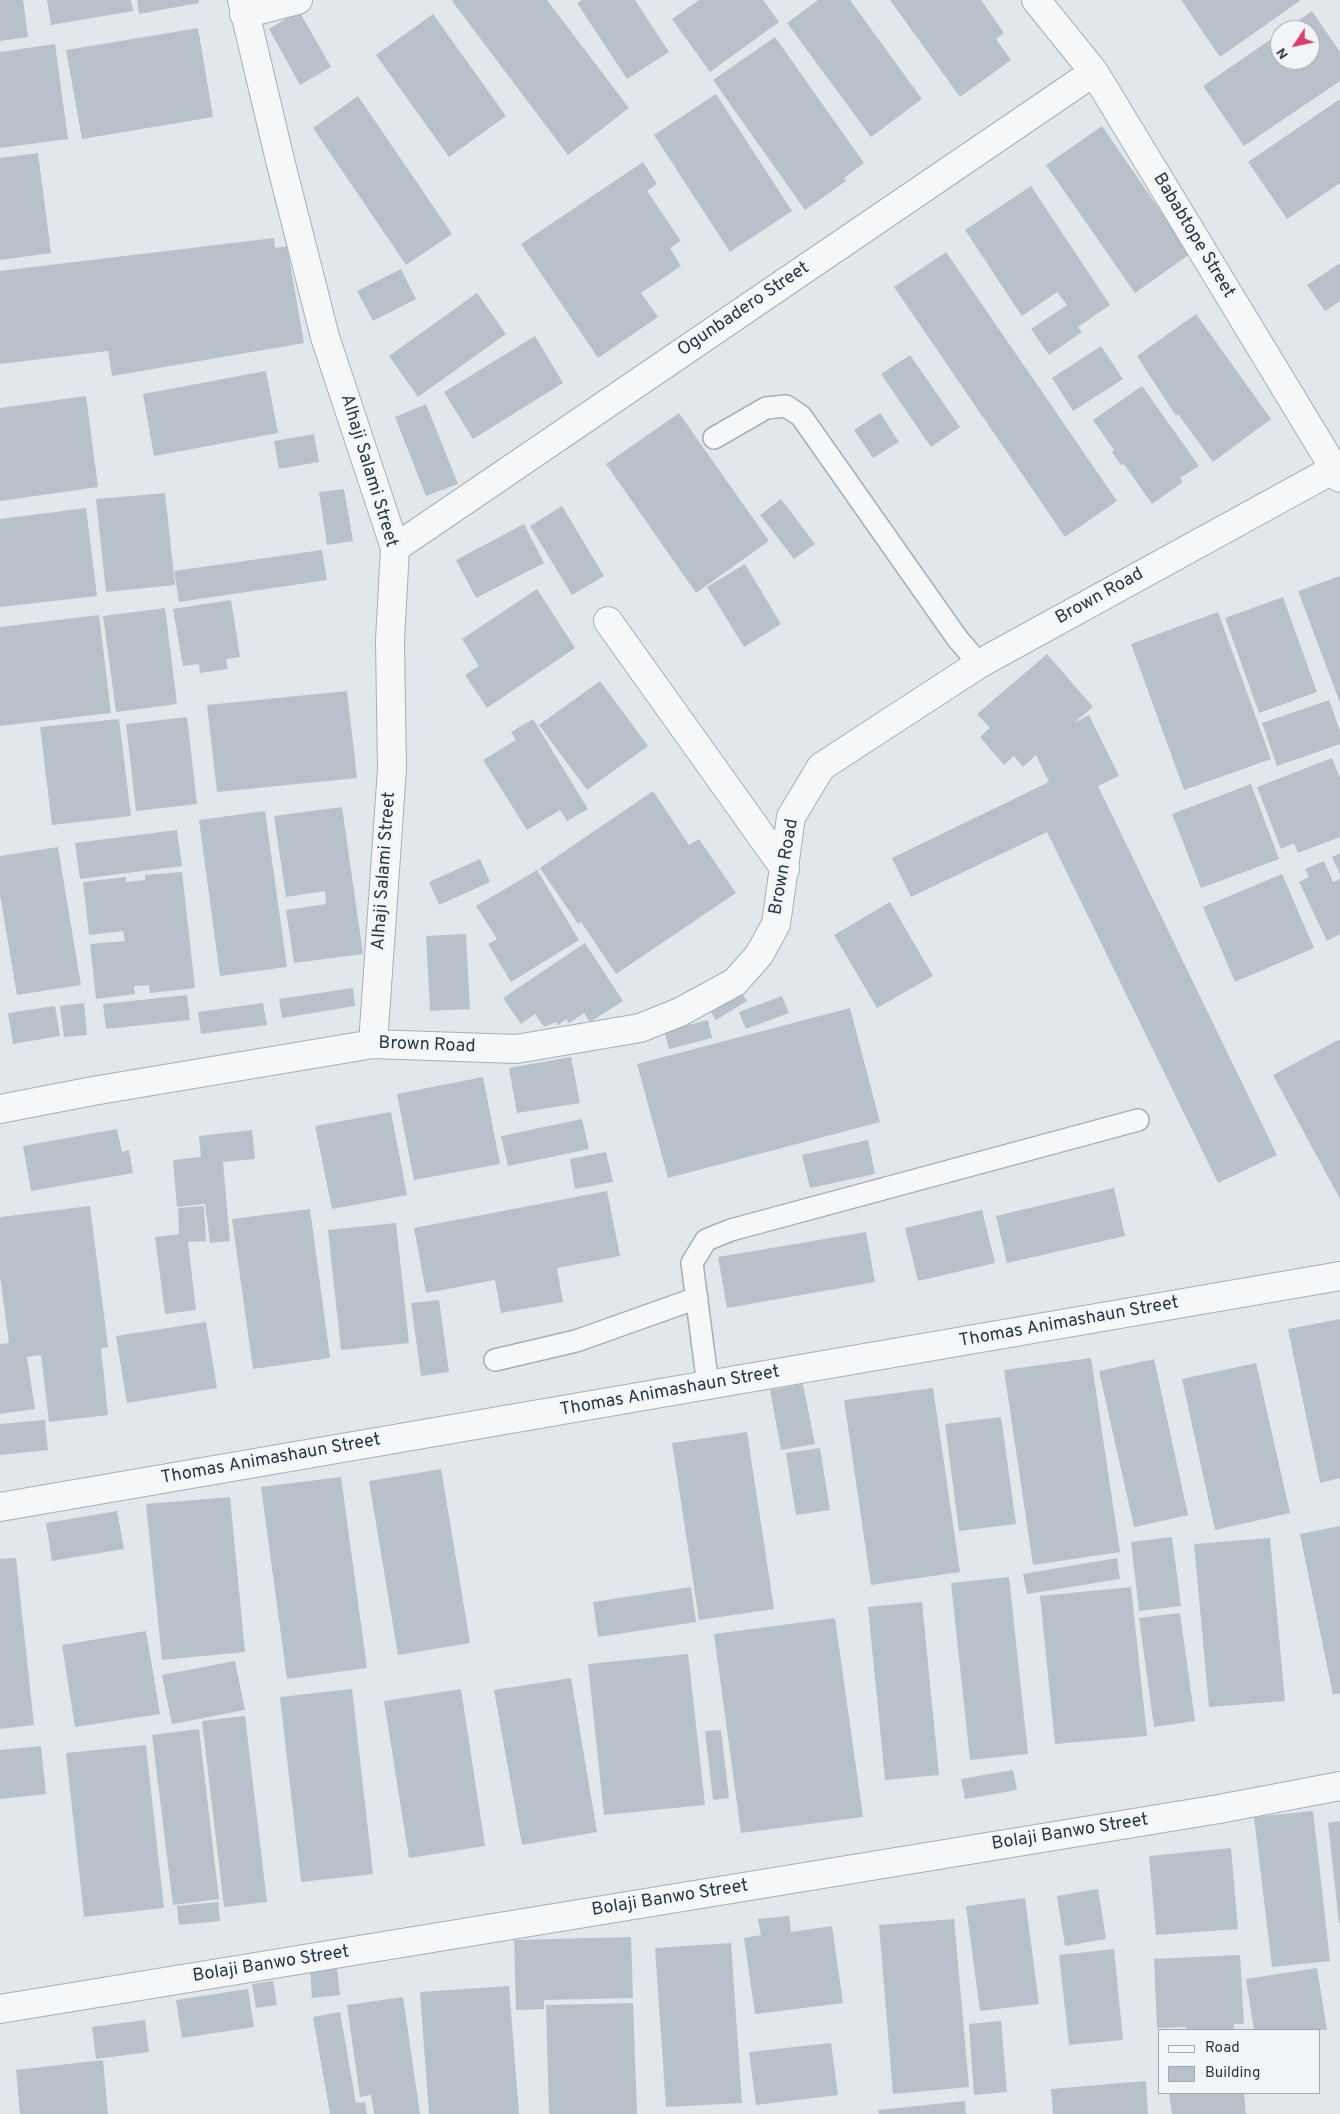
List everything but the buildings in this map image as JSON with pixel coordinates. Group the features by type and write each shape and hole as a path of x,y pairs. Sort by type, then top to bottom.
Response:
{"street":[{"path":"243,7 298,0"},
{"name":"Bababtope Street","path":"1036,0 1094,72 1337,474"},
{"name":"Alhaji Salami Street","path":"243,7 325,337 394,548 390,640 392,769 373,1044"},
{"name":"Ogunbadero Street","path":"394,548 1094,72"},
{"name":"Brown Road","path":"0,1109 93,1091 373,1044 516,1049 640,1028 680,1012 736,982 759,956 776,924 791,817 821,767 979,664 1337,474"},
{"path":"608,621 785,869"},
{"name":"Thomas Animashaun Street","path":"0,1507 1340,1276"},
{"name":"Bolaji Banwo Street","path":"0,2009 1210,1810 1340,1786"}],"lane":[{"path":"714,438 766,408 786,406 801,416 957,638 979,664"},
{"path":"708,1386 692,1263 706,1240 740,1228 1138,1120"},
{"path":"495,1360 576,1341 697,1298"}]}
